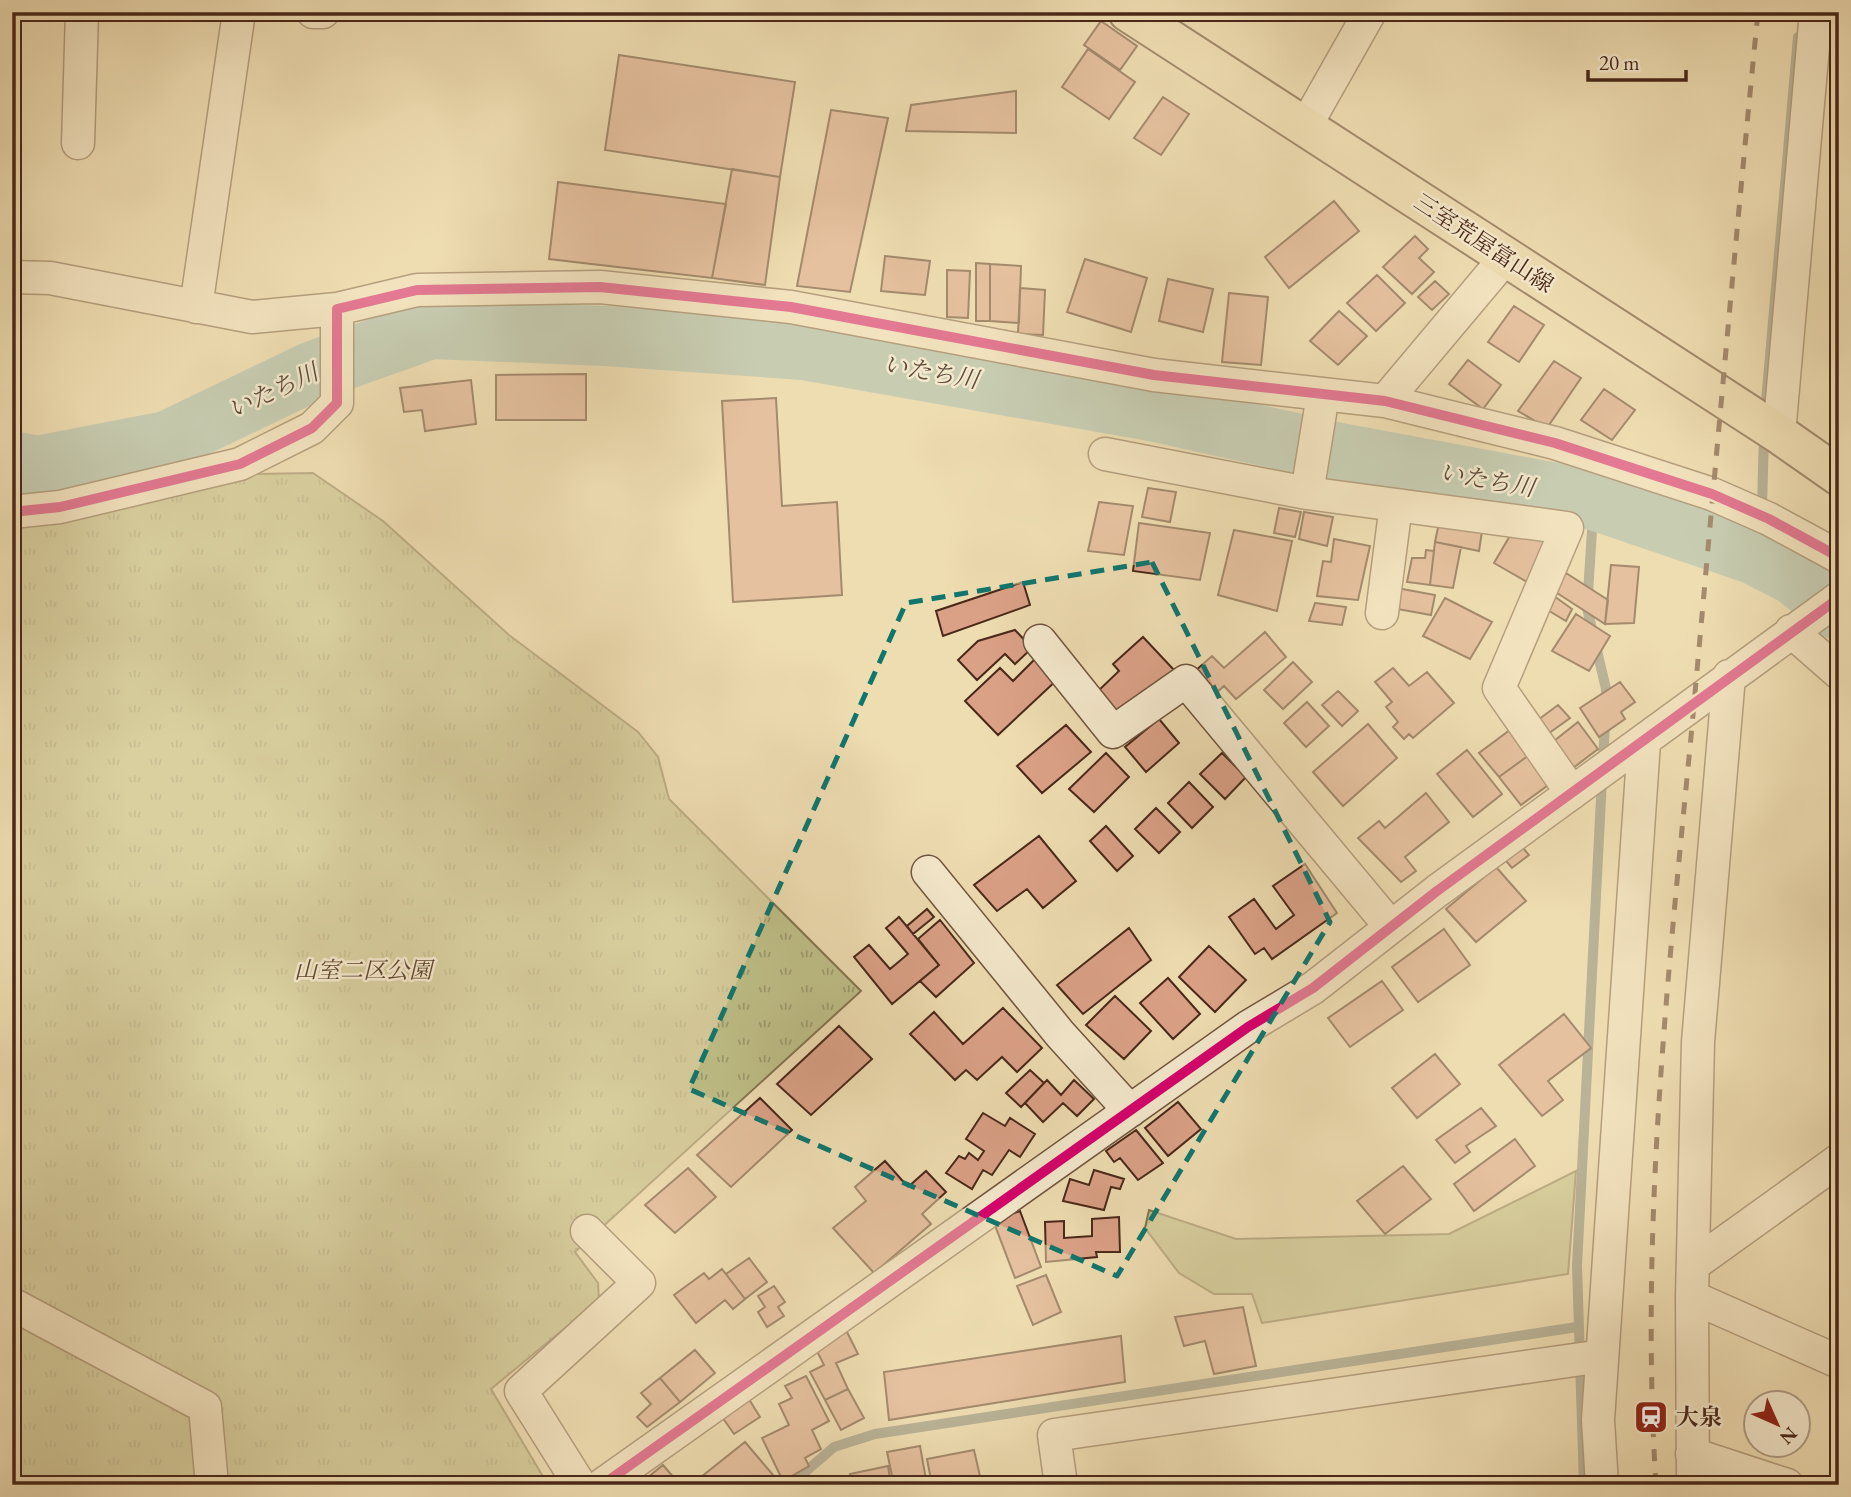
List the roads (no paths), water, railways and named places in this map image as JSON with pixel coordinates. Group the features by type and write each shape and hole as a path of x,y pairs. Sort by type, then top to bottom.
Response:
{"main road":[{"name":"三室荒屋富山線","path":"1133,13 1779,434 1839,476"}],"street":[{"path":"78,143 82,12"},
{"path":"182,304 239,12"},
{"path":"313,12 323,12"},
{"path":"1305,127 1370,12"},
{"path":"1779,434 1816,12"},
{"path":"1385,401 1506,257"},
{"path":"12,277 50,278 252,317 337,309 417,290 600,287 791,307 1154,375 1385,401 1555,443 1712,494 1769,519 1839,557"},
{"path":"12,512 60,507 240,464 312,428 337,403 337,309"},
{"path":"1307,493 1323,395"},
{"path":"1105,454 1307,493 1567,528 1499,688 1572,793"},
{"path":"1382,613 1396,505"},
{"path":"610,1482 1248,1027 1313,988 1729,676 1839,598"},
{"path":"1802,624 1839,673"},
{"path":"1040,640 1113,732 1186,681 1391,927"},
{"path":"1729,676 1698,1042 1692,1297 1693,1469 1787,1485"},
{"path":"1602,1485 1598,1420 1644,742"},
{"path":"928,872 1060,1034 1130,1111"},
{"path":"1693,1265 1839,1160"},
{"path":"580,1485 521,1391 639,1283 587,1231"},
{"path":"1692,1297 1839,1362"},
{"path":"12,1304 205,1408 212,1485"},
{"path":"1061,1485 1054,1435 1602,1356"}],"waterway":[{"path":"1765,413 1798,37"},
{"name":"いたち川","path":"12,461 37,466 167,441 313,371 431,329 606,336 803,350 1151,411 1340,453 1594,500 1753,554 1794,575 1839,610"},
{"path":"1753,554 1762,507 1764,435"},
{"path":"1594,500 1587,608 1606,689 1606,701"},
{"path":"1603,761 1605,723"},
{"path":"1584,1485 1577,1266 1602,779"},
{"path":"790,1485 834,1447 875,1434 1577,1327"}],"railway":[{"path":"1656,1485 1651,1298 1658,1110 1758,12"}],"place":[{"name":"大泉","path":"1651,1417"}],"park label":[{"name":"山室二区公園","path":"363,970"}]}
